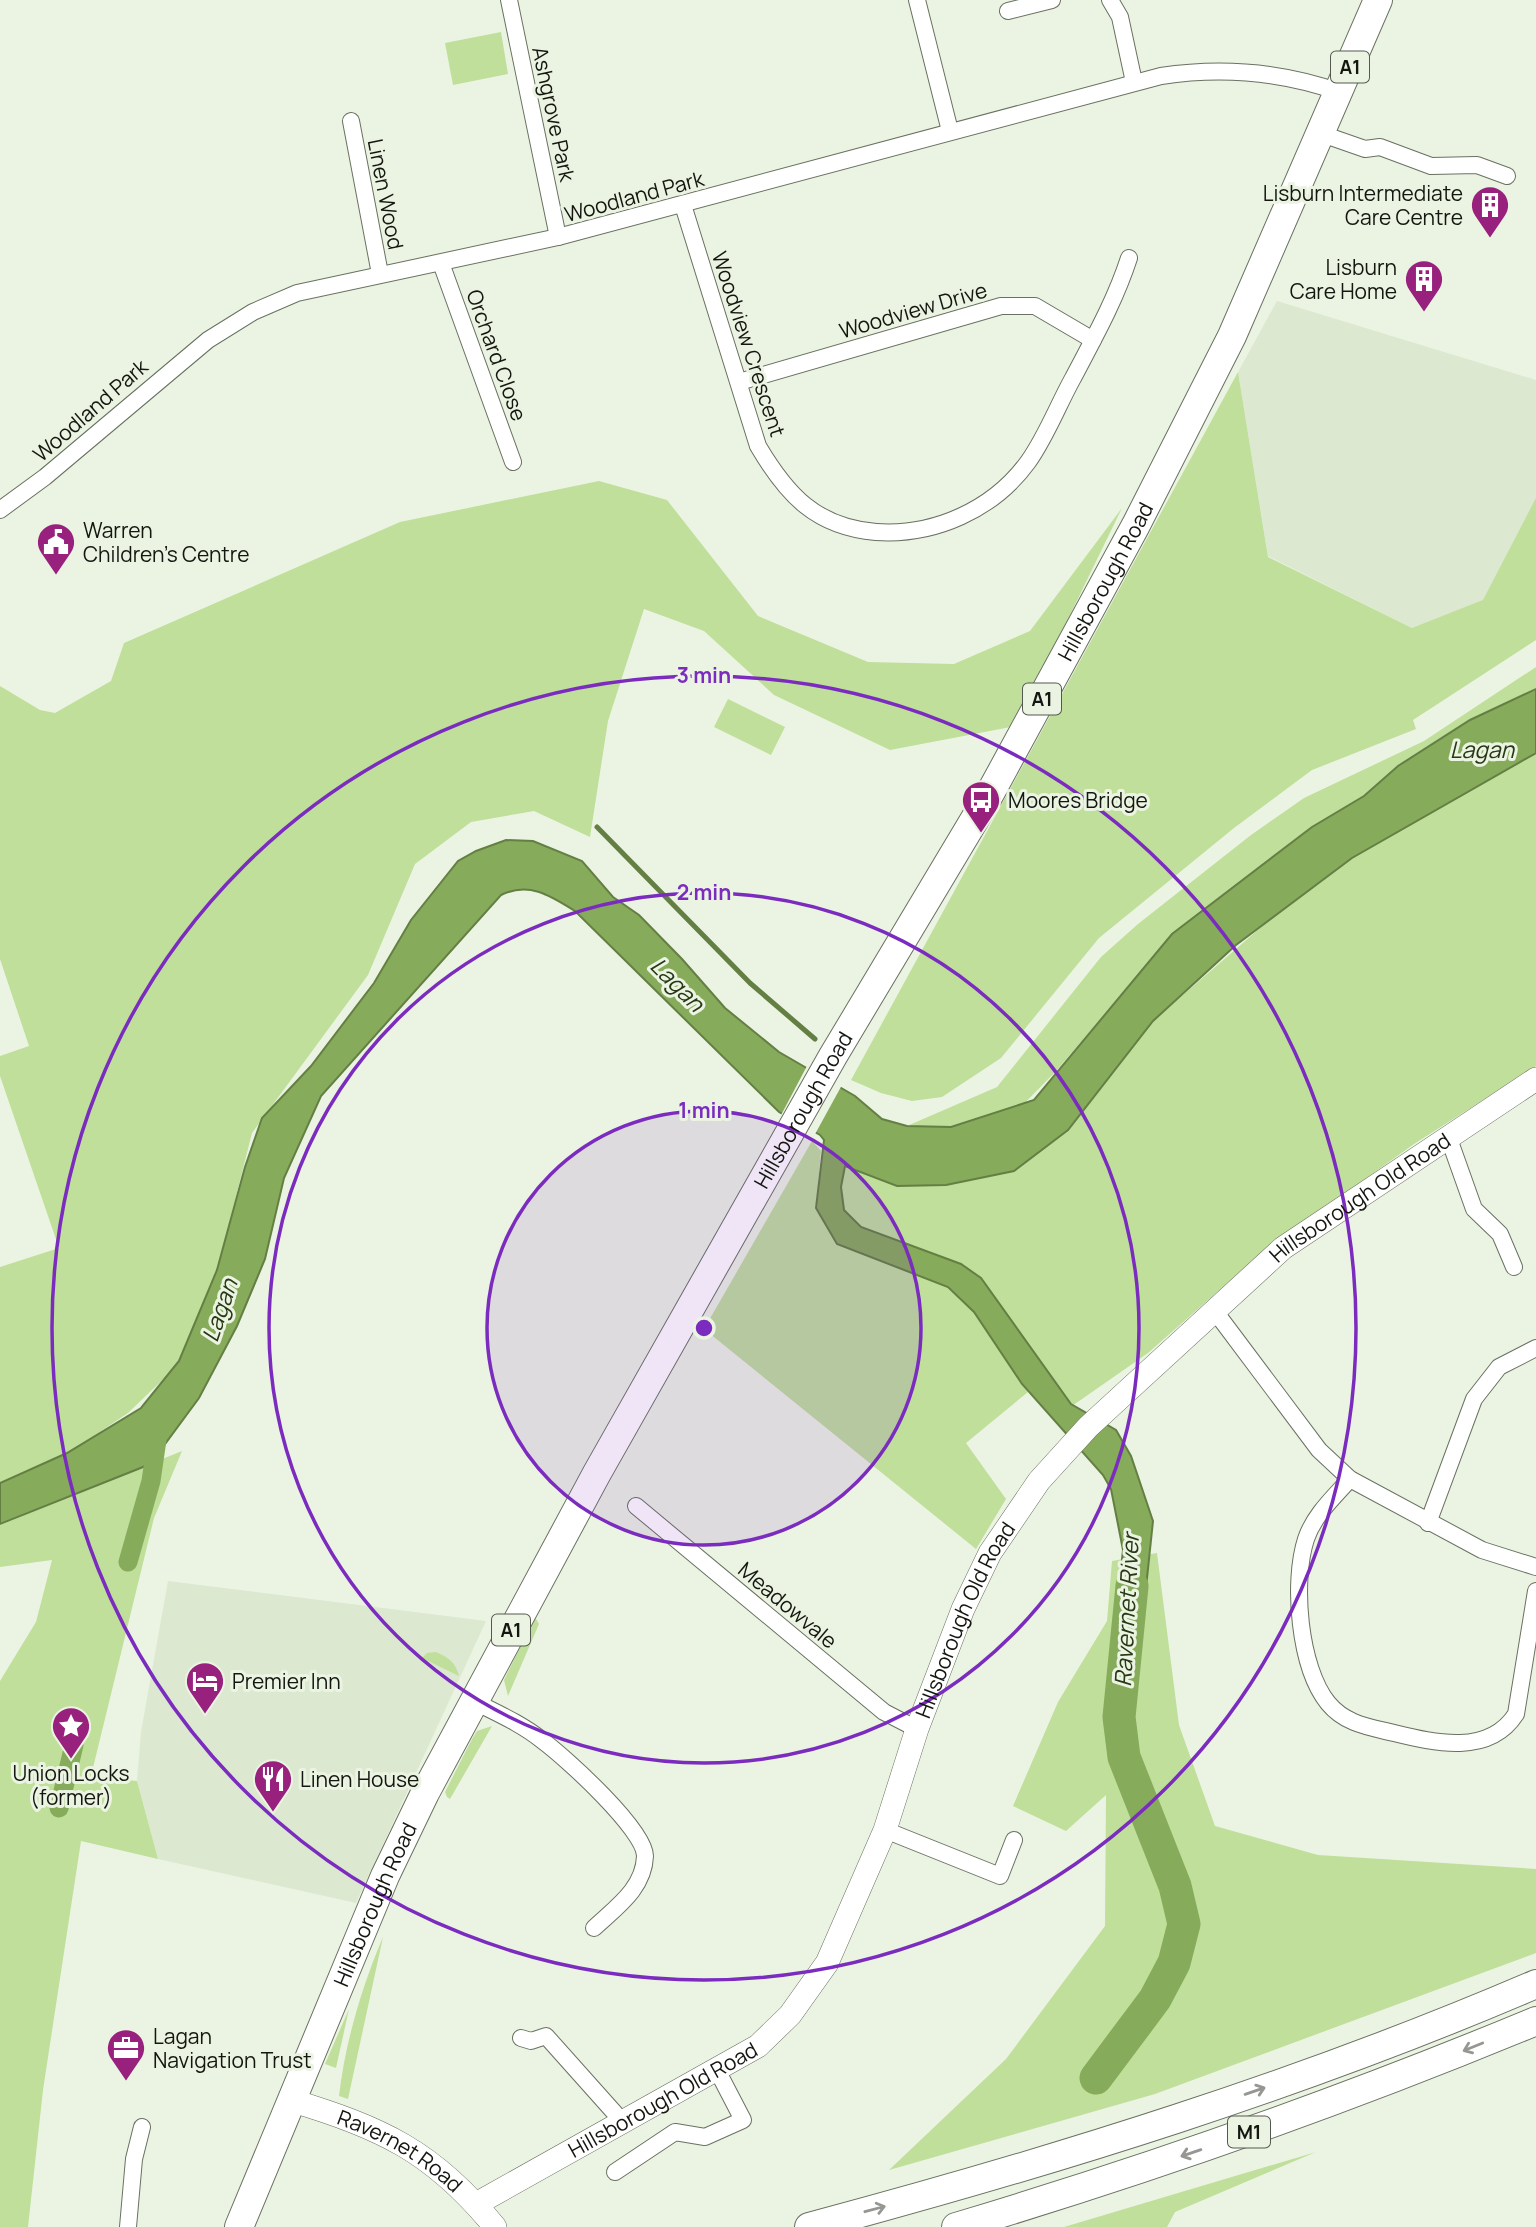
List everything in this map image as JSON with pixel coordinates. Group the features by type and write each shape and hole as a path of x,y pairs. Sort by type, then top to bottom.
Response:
{"highway":[{"name":"Hillsborough Road","path":"239,2227 385,1876 473,1701 597,1473 847,1032 988,797 1136,525 1232,336 1378,0"},
{"name":"M1","path":"809,2227 954,2189 1169,2121 1321,2068 1536,1984"},
{"name":"M1","path":"956,2227 1193,2152 1404,2076 1536,2021"}],"street":[{"name":"Ashgrove Park","path":"509,0 558,237"},
{"path":"917,0 950,131"},
{"path":"1008,11 1052,0"},
{"path":"1110,0 1120,17 1134,82"},
{"name":"Woodland Park","path":"0,510 45,477 208,340 253,312 297,293 558,237 1134,82 1182,73 1218,71 1294,79 1339,92"},
{"name":"Linen Wood","path":"351,121 380,274"},
{"path":"1322,134 1365,149 1380,147 1432,166 1477,165 1507,176"},
{"name":"Woodview Crescent","path":"683,205 758,446 777,477 799,501 848,530 890,533 942,526 972,512 1004,488 1028,462 1116,298 1129,258"},
{"name":"Orchard Close","path":"441,263 513,462"},
{"name":"Woodview Drive","path":"739,382 1001,306 1035,306 1093,340"},
{"name":"Hillsborough Old Road","path":"476,2204 621,2120 758,2046 808,1993 833,1951 885,1830 917,1729 963,1609 990,1553 1014,1513 1060,1457 1283,1248 1536,1079"},
{"path":"1448,1136 1474,1209 1500,1234 1514,1267"},
{"path":"1214,1310 1319,1450 1350,1479 1482,1550 1536,1567"},
{"path":"1428,1523 1474,1399 1499,1367 1536,1348"},
{"path":"1350,1479 1317,1517 1306,1539 1301,1568 1300,1623 1313,1681 1329,1704 1350,1722 1436,1743 1465,1744 1507,1727 1516,1714 1536,1591"},
{"name":"Meadowvale","path":"636,1506 884,1712 917,1729"},
{"path":"473,1701 506,1716 544,1741 630,1823 645,1854 639,1885 594,1928"},
{"path":"885,1830 1000,1876 1014,1840"},
{"path":"521,2038 531,2041 545,2029 621,2120"},
{"path":"615,2172 675,2132 705,2137 743,2120 717,2070"},
{"name":"Ravernet Road","path":"290,2100 340,2115 406,2144 436,2165 495,2227"},
{"path":"128,2227 134,2159 142,2127"}],"shaded area":[{"path":"501,32 508,74 453,85 445,43"},
{"path":"1277,301 1536,380 1536,502 1486,603 1412,628 1268,556 1238,372"},
{"path":"1238,372 1268,557 1412,628 1483,600 1536,498 1536,640 1413,720 1416,729 1312,770 1234,828 1099,938 1001,1058 942,1097 912,1101 881,1093 851,1080"},
{"path":"599,481 667,500 758,616 868,662 954,664 1030,631 1122,508 1016,726 890,750 774,695 704,631 644,609 608,721 590,837 534,811 471,822 415,864 368,975 252,1133 214,1283 178,1365 128,1413 73,1450 0,1486 0,1267 59,1248 0,1076 0,1056 29,1046 0,959 0,686 40,710 55,713 111,681 124,643 400,522"},
{"path":"1536,667 1536,693 1427,748 1369,792 1296,839 1177,930 1056,1071 1016,1112 953,1126 907,1126 997,1087 1101,957 1138,924 1251,835 1304,798 1424,741"},
{"path":"728,699 785,727 771,755 714,727"},
{"path":"1536,753 1536,1066 1414,1144 1259,1255 1148,1353 1072,1406 981,1278 961,1264 861,1227 844,1210 841,1185 845,1166 897,1186 1068,1130 1153,1021 1267,922 1352,858"},
{"path":"812,1141 821,1151 816,1208 837,1244 948,1287 974,1312 1028,1392 966,1443 1006,1499 976,1549 704,1329"},
{"path":"182,1451 154,1518 91,1776 137,1781 158,1859 81,1841 43,2090 28,2227 0,2227 0,1681 36,1622 52,1560 0,1567 0,1525"},
{"path":"1157,1553 1179,1725 1215,1826 1318,1855 1536,1869 1536,1953 1155,2094 889,2170 1006,2059 1105,1926 1106,1795 1066,1831 1013,1806 1058,1702 1107,1621 1112,1561"},
{"path":"168,1581 486,1621 356,1903 158,1859 137,1781 141,1732"},
{"path":"535,1617 539,1624 508,1696 504,1680"},
{"path":"436,1652 451,1661 459,1676 422,1658 427,1653"},
{"path":"492,1726 450,1799 445,1792 472,1739 477,1731"},
{"path":"383,1937 348,2099 339,2096 345,2056 361,1995"},
{"path":"349,2009 336,2068 325,2064"},
{"path":"1316,2152 1175,2212 1167,2227 1064,2227"}],"water":[{"name":"Lagan","path":"1536,689 1536,753 1352,858 1236,945 1153,1021 1068,1130 1014,1171 946,1185 897,1186 845,1166 841,1187 844,1210 861,1227 961,1264 981,1278 1071,1404 1116,1430 1131,1456 1153,1521 1141,1635 1114,1630 1123,1550 1111,1489 1103,1475 1022,1384 974,1312 948,1287 837,1244 816,1208 824,1140 820,1135 779,1112 575,911 540,892 521,889 501,895 321,1096 284,1178 265,1259 237,1326 199,1398 154,1459 143,1467 0,1524 0,1483 67,1453 141,1408 179,1361 217,1270 245,1167 262,1118 311,1066 374,983 411,920 458,861 476,851 506,840 533,841 582,861 613,897 639,915 682,959 725,1008 779,1052 855,1096 882,1119 907,1126 951,1127 1034,1100 1172,934 1312,827 1364,796 1398,766 1470,720"}],"pier":[{"path":"808,1064 842,1085 814,1136 780,1117"}],"waterway":[{"path":"597,827 750,983 815,1039"},
{"path":"128,1562 151,1481 158,1433"},
{"name":"Ravernet River","path":"1096,2078 1155,1999 1174,1963 1184,1924 1175,1886 1124,1757 1119,1717 1132,1586"},
{"path":"59,1808 74,1745"}],"place":[{"name":"Lisburn Intermediate Care Centre","path":"1490,239"},
{"name":"Lisburn Care Home","path":"1424,313"},
{"name":"Warren Children's Centre","path":"56,576"},
{"name":"Moores Bridge","path":"981,834"},
{"name":"Premier Inn","path":"205,1715"},
{"name":"Union Locks (former)","path":"71,1760"},
{"name":"Linen House","path":"273,1813"},
{"name":"Lagan Navigation Trust","path":"126,2082"}]}
